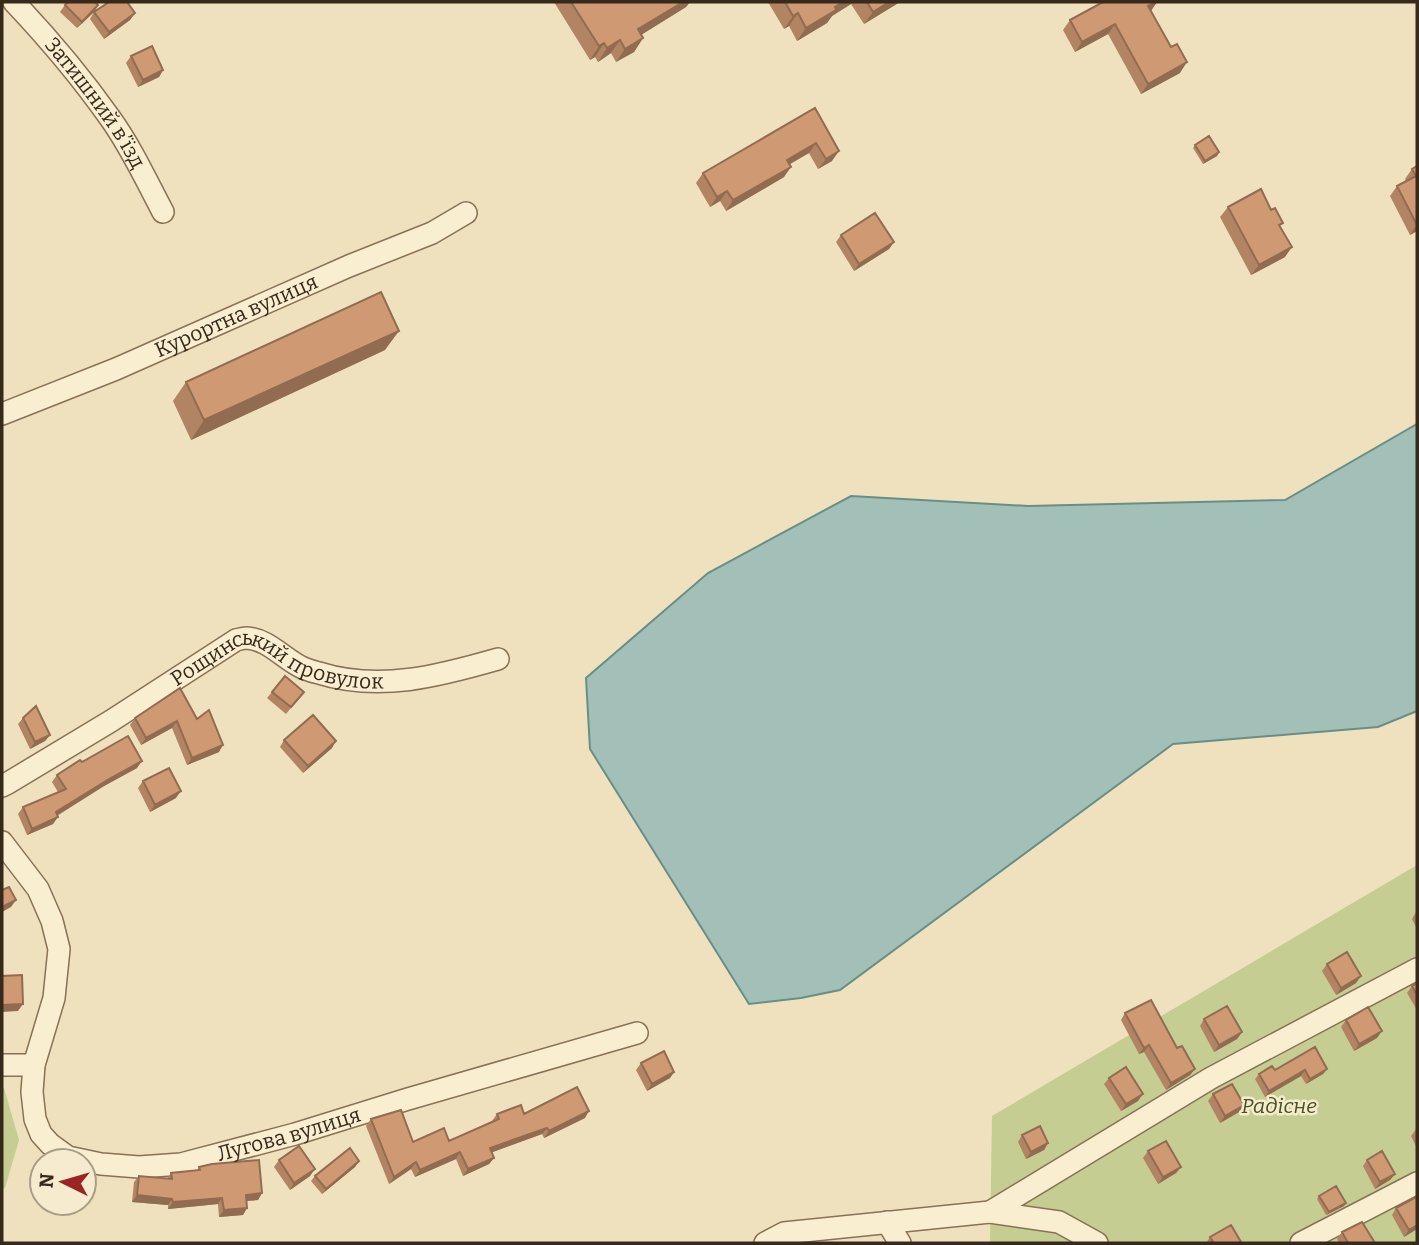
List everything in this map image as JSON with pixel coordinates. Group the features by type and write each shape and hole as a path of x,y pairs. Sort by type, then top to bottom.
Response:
{"street":[{"name":"Затишний в’їзд","path":"14,2 111,119 163,212"},
{"name":"Курортна вулиця","path":"2,414 116,369 349,266 432,233 466,213"},
{"name":"Рощинський провулок","path":"2,786 111,721 236,640 247,638 260,642 303,668 339,679 363,682 389,683 458,670 498,659"},
{"name":"Лугова вулиця","path":"2,842 38,889 52,920 58,949 54,998 34,1065 32,1092 35,1119 41,1134 68,1157 101,1164 139,1167 181,1164 295,1134 637,1033"},
{"path":"990,1212 1211,1078 1417,969"},
{"path":"2,1065 34,1065"},
{"path":"1301,1243 1417,1183"},
{"path":"765,1243 784,1233 990,1212 1059,1222 1097,1243"},
{"path":"887,1222 900,1243"}],"green space":[{"name":"Радісне","path":"1417,865 1417,1243 990,1243 992,1116"},
{"path":"2,1088 19,1140 5,1188 2,1189"}],"water":[{"path":"1417,424 1417,711 1378,727 1173,744 840,990 749,1004 590,749 586,678 708,573 851,496 1028,506 1285,500"}],"building":[{"path":"68,2 95,2 98,5 82,22 65,5"},
{"path":"109,2 127,2 135,13 109,32 94,12"},
{"path":"571,2 683,2 638,29 643,38 625,49 620,40 607,48 604,43 599,46"},
{"path":"785,2 843,2 835,7 836,10 806,28 798,13 793,16"},
{"path":"867,2 889,2 873,12"},
{"path":"1103,2 1156,2 1148,6 1171,47 1177,44 1187,62 1148,84 1115,24 1082,42 1070,20"},
{"path":"152,46 163,70 143,80 131,56"},
{"path":"815,108 839,151 826,159 816,143 787,160 791,167 733,200 727,191 717,197 703,173"},
{"path":"1209,136 1219,152 1205,161 1195,145"},
{"path":"1417,166 1417,225 1397,186 1416,176 1412,169"},
{"path":"1261,189 1271,210 1275,208 1283,223 1279,225 1292,247 1259,265 1228,207"},
{"path":"875,213 894,242 859,264 841,235"},
{"path":"381,292 399,331 204,420 186,382"},
{"path":"285,676 304,692 291,707 272,692"},
{"path":"180,688 197,719 209,710 223,745 192,758 177,721 146,738 135,718"},
{"path":"36,706 50,735 35,742 23,718"},
{"path":"313,715 336,741 308,766 284,740"},
{"path":"128,736 142,761 56,812 58,817 32,829 23,807 66,789 57,775"},
{"path":"169,768 181,791 155,805 143,781"},
{"path":"9,887 16,900 2,907 2,890"},
{"path":"1347,952 1361,976 1341,988 1327,964"},
{"path":"22,975 23,1004 2,1005 2,976"},
{"path":"1151,1000 1177,1048 1182,1046 1195,1069 1171,1083 1149,1045 1144,1048 1125,1013"},
{"path":"1227,1006 1242,1032 1219,1045 1204,1019"},
{"path":"1368,1007 1382,1031 1359,1044 1346,1020"},
{"path":"1315,1047 1327,1069 1310,1079 1305,1070 1269,1091 1259,1074 1272,1066 1275,1070"},
{"path":"664,1051 674,1072 652,1084 641,1063"},
{"path":"1126,1067 1143,1094 1126,1104 1109,1078"},
{"path":"1232,1084 1244,1105 1225,1116 1213,1094"},
{"path":"577,1087 589,1111 549,1131 547,1128 490,1148 494,1158 468,1169 460,1152 420,1170 416,1162 394,1177 371,1119 401,1110 413,1142 444,1128 449,1141 499,1119 497,1114 521,1105 524,1114"},
{"path":"1040,1126 1048,1143 1031,1152 1022,1135"},
{"path":"1166,1141 1181,1167 1163,1177 1148,1151"},
{"path":"299,1146 315,1169 294,1183 279,1160"},
{"path":"350,1148 359,1161 326,1189 315,1176"},
{"path":"1382,1151 1395,1174 1380,1182 1367,1160"},
{"path":"259,1160 262,1193 246,1195 247,1208 224,1210 222,1198 173,1202 172,1199 137,1195 139,1176 172,1179 171,1173 200,1170 199,1167 212,1164"},
{"path":"1336,1186 1346,1203 1329,1212 1319,1196"},
{"path":"1416,1197 1417,1225 1409,1230 1396,1208"},
{"path":"1362,1222 1375,1243 1348,1243 1342,1232"},
{"path":"1231,1225 1241,1242 1214,1243 1210,1237"}]}
